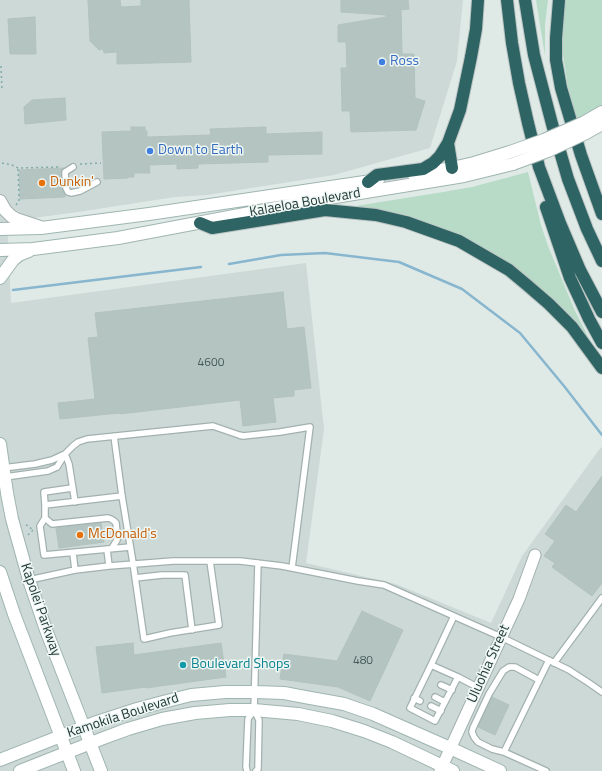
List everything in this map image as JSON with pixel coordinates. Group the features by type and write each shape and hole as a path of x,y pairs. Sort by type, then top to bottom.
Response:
{"highway":[{"path":"368,182 377,175 423,169 433,163 440,156 448,143 460,110 470,64 476,29 478,0"},
{"path":"507,0 512,43 519,83 539,167 580,270 602,312"},
{"path":"525,0 534,55 568,179 587,229 602,261"},
{"path":"559,0 556,60 561,88 581,155 602,214"},
{"path":"448,143 452,168"},
{"path":"539,167 543,199 570,278 602,343"},
{"path":"200,223 212,228 325,210 376,215 406,222 459,241 509,270 549,304 572,327 602,368"}],"main road":[{"name":"Kalaeloa Boulevard","path":"585,128 602,112"},
{"name":"Kalaeloa Boulevard","path":"0,250 33,249 118,238 329,198 464,176 512,158 544,140 602,124"},
{"name":"Kalaeloa Boulevard","path":"0,229 41,228 149,214 368,182 474,163 512,158"},
{"path":"0,201 11,216 41,228"},
{"path":"0,278 13,260 33,249"},
{"name":"Kapolei Parkway","path":"0,444 2,473 20,552 46,630 101,771"},
{"name":"Kapolei Parkway","path":"0,572 37,678 74,771"},
{"name":"Kamokila Boulevard","path":"0,760 84,727 136,709 191,695 225,692 255,692 284,693 344,704 373,714 500,771"},
{"name":"Kamokila Boulevard","path":"20,771 67,752 162,719 195,713 230,710 254,710 298,714 339,723 392,742 445,769"}],"street":[{"name":"Uluohia Street","path":"445,769 450,748 519,599 535,555"}],"lane":[{"path":"72,167 66,172 66,188 68,192 71,193 80,191 97,182"},
{"path":"2,473 48,471 57,467 65,454 78,442 87,439 213,426 243,436 310,427 292,568"},
{"path":"114,436 144,639 219,625 210,561"},
{"path":"2,473 52,460 65,454"},
{"path":"65,454 69,464 74,502"},
{"path":"72,488 44,492 45,518 40,526 44,555 130,547"},
{"path":"45,505 122,496"},
{"path":"45,518 52,524 108,518 114,521 116,523 117,540 109,549 109,566"},
{"path":"73,553 75,570"},
{"path":"29,580 75,570 133,563 180,560 240,561 258,563 384,585 501,636 569,670 602,692"},
{"path":"256,771 258,769 259,720 254,710 258,563"},
{"path":"135,578 185,574 192,630"},
{"path":"504,752 539,680 551,661 602,598"},
{"path":"454,616 431,665 428,678 417,700 410,708 436,721 458,677"},
{"path":"431,665 478,688"},
{"path":"539,680 517,668 509,667 503,671 489,694 473,728 473,735 478,742 492,749 504,752 546,771"},
{"path":"441,685 452,690"},
{"path":"435,696 445,702"},
{"path":"431,706 441,711"},
{"path":"247,771 248,719 254,710"}],"path":[{"path":"1,66 2,90"},
{"path":"2,163 12,164 18,168 59,167 62,164"},
{"path":"78,164 101,163"},
{"path":"15,205 19,199 18,168"},
{"path":"26,525 33,530"}],"shaded area":[{"path":"0,0 463,0 457,61 430,148 334,175 207,195 175,197 34,218 21,216 12,209 6,198 11,303 306,263 324,429 306,563 396,584 491,623 522,556 601,447 602,771 0,771"}],"green space":[{"path":"536,0 548,0 545,25 545,56"},
{"path":"565,0 602,0 602,108 578,123 572,107 562,48 562,19"},
{"path":"528,172 541,225 548,246 575,311 595,350 580,334 470,244 343,208 472,187"}],"building":[{"path":"88,0 120,0 121,7 141,6 141,0 189,0 191,62 117,64 117,52 104,53 103,49 99,50 90,41"},
{"name":"Ross","path":"341,0 408,0 409,9 401,10 402,54 414,54 415,98 425,101 416,130 351,132 350,111 342,111 341,68 347,68 346,42 338,42 338,25 386,17 386,15 341,12"},
{"path":"35,17 36,54 10,54 8,19"},
{"path":"65,98 66,120 25,124 24,107 32,100"},
{"path":"131,127 145,127 147,137 211,135 210,129 266,127 266,134 322,132 322,154 268,155 268,162 198,164 198,168 177,169 177,164 149,165 150,173 134,173 134,177 128,178 104,179 102,132 131,131"},
{"name":"Dunkin'","path":"63,168 61,172 62,188 65,197 20,199 19,170"},
{"path":"283,292 287,329 304,327 311,388 294,390 294,396 273,398 276,422 243,426 240,400 120,414 60,419 58,403 95,399 88,338 98,337 95,313"},
{"path":"602,476 602,583 592,596 552,567 555,563 544,556 555,541 545,534 566,505 576,512"},
{"name":"McDonald's","path":"101,523 104,542 59,548 56,528"},
{"path":"362,611 403,630 370,701 338,687 280,679 284,654 337,661"},
{"path":"133,643 134,655 221,643 226,677 102,693 96,647"},
{"path":"492,697 509,705 495,735 478,727"}],"waterway":[{"path":"229,264 281,255 325,253 399,262 462,289 520,333 602,435"},
{"path":"13,290 201,267"}],"place":[{"name":"Ross","path":"382,62"},
{"name":"Down to Earth","path":"150,151"},
{"name":"Dunkin'","path":"42,183"},
{"name":"McDonald's","path":"80,535"},
{"name":"Boulevard Shops","path":"183,665"}]}
